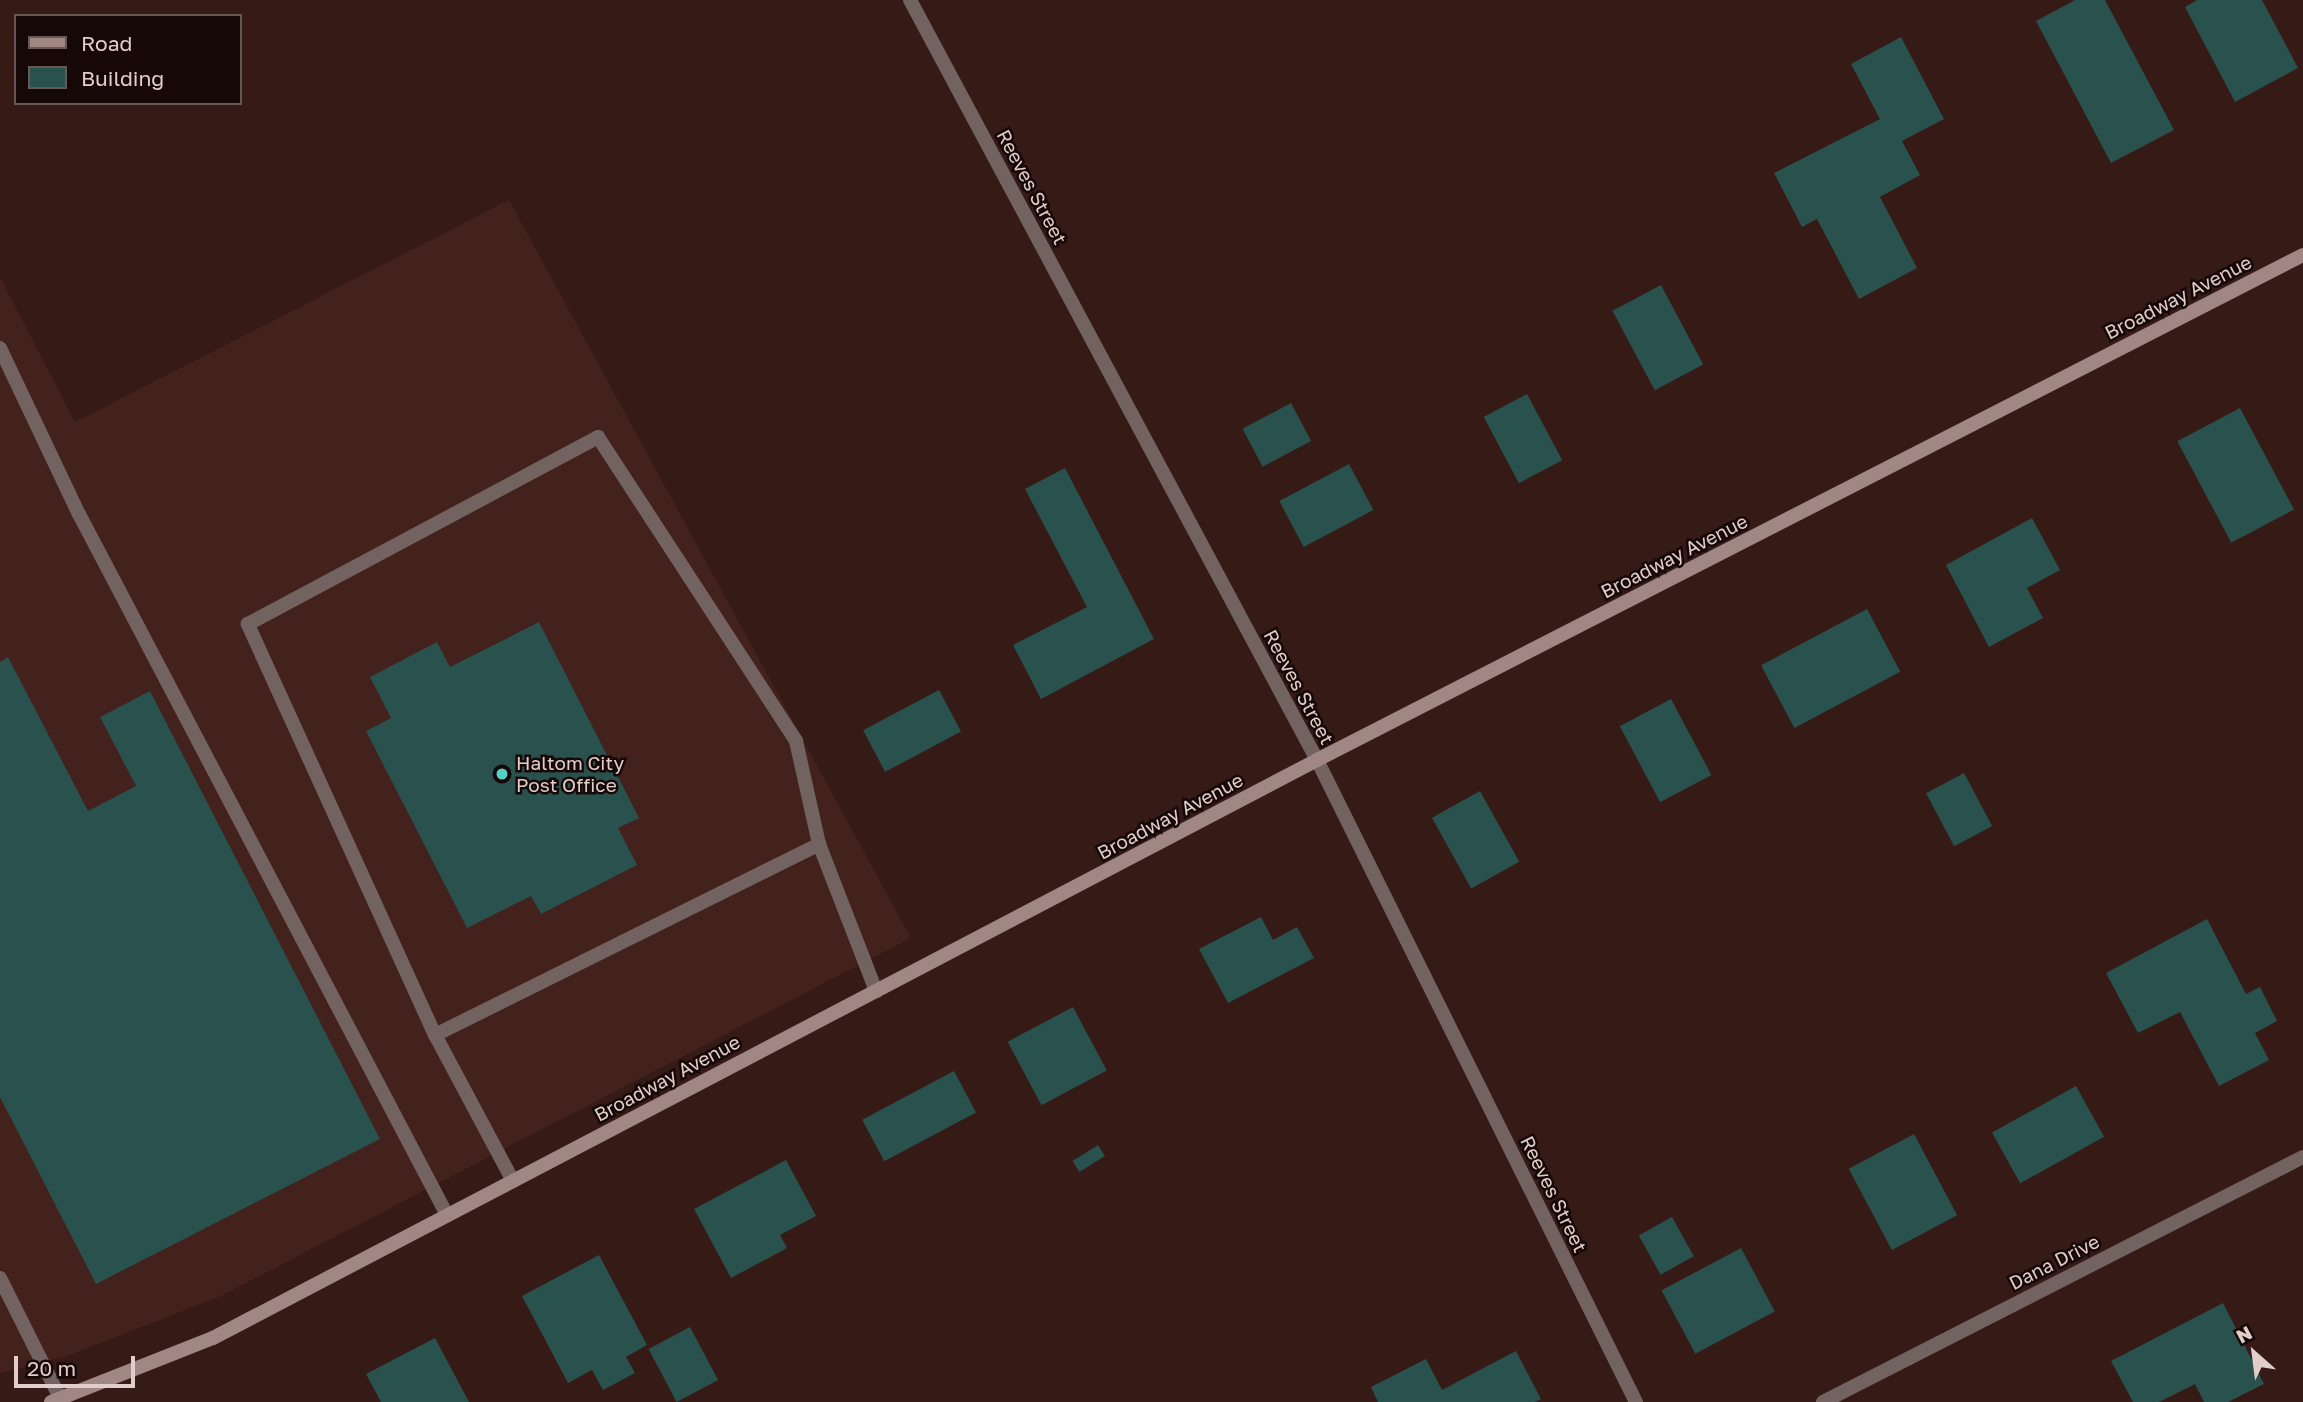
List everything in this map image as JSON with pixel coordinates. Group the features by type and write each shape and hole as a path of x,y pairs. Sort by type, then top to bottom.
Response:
{"main road":[{"name":"Broadway Avenue","path":"58,1401 213,1338 1317,760 2303,255"}],"street":[{"name":"Reeves Street","path":"910,0 1317,760 1636,1402"},
{"path":"0,348 79,514 447,1215"},
{"path":"513,1181 435,1035 248,624 598,438 796,741 819,844 876,991"},
{"path":"435,1035 819,844"},
{"name":"Dana Drive","path":"1824,1402 2303,1157"},
{"path":"0,1278 58,1401"}],"shaded area":[{"path":"509,200 911,938 221,1296 67,1356 0,1373 0,277 75,422"}],"building":[{"path":"2075,0 2105,0 2174,130 2111,163 2036,21"},
{"path":"2197,0 2262,0 2298,68 2235,102 2185,7"},
{"path":"1901,37 1944,119 1902,141 1920,175 1880,197 1917,268 1859,299 1817,219 1802,227 1774,173 1880,119 1851,64"},
{"path":"1661,285 1703,364 1655,390 1612,311"},
{"path":"1527,394 1562,460 1519,483 1484,417"},
{"path":"1291,403 1311,441 1263,467 1242,429"},
{"path":"2240,408 2294,510 2231,543 2177,441"},
{"path":"1349,464 1373,510 1304,547 1279,501"},
{"path":"1065,468 1154,639 1041,699 1013,645 1087,607 1025,489"},
{"path":"2032,518 2060,570 2027,588 2043,618 1989,647 1946,565"},
{"path":"1867,609 1900,672 1794,728 1761,665"},
{"name":"Haltom City Post Office","path":"539,622 639,818 618,828 637,865 541,914 531,896 467,928 366,731 391,718 370,677 437,642 450,667"},
{"path":"8,657 88,811 136,786 100,717 150,691 380,1139 96,1284 0,1097 0,662"},
{"path":"939,690 961,731 885,772 863,730"},
{"path":"1671,699 1711,775 1660,802 1620,726"},
{"path":"1964,773 1992,826 1954,846 1926,793"},
{"path":"1480,791 1519,862 1471,889 1432,818"},
{"path":"1261,917 1273,940 1297,927 1314,958 1228,1003 1199,949"},
{"path":"2207,919 2246,994 2260,987 2277,1021 2255,1033 2269,1060 2219,1086 2180,1012 2138,1033 2106,973"},
{"path":"1073,1007 1107,1071 1041,1105 1008,1042"},
{"path":"954,1071 976,1112 884,1161 862,1120"},
{"path":"2076,1086 2104,1137 2020,1183 1992,1133"},
{"path":"1914,1134 1957,1215 1892,1250 1849,1169"},
{"path":"1098,1145 1105,1156 1079,1172 1073,1161"},
{"path":"786,1160 816,1216 780,1235 787,1248 731,1278 694,1209"},
{"path":"1672,1217 1694,1256 1661,1275 1639,1235"},
{"path":"1741,1248 1775,1312 1695,1354 1662,1290"},
{"path":"599,1255 647,1345 626,1357 635,1373 603,1390 592,1370 568,1383 522,1296"},
{"path":"2223,1303 2264,1384 2228,1402 2204,1402 2195,1384 2159,1402 2133,1402 2111,1361"},
{"path":"690,1327 718,1380 677,1402 649,1349"},
{"path":"435,1338 469,1402 381,1402 366,1374"},
{"path":"1516,1351 1541,1399 1535,1402 1378,1402 1371,1387 1426,1359 1442,1390"}],"place":[{"name":"Haltom City Post Office","path":"502,774"}]}
